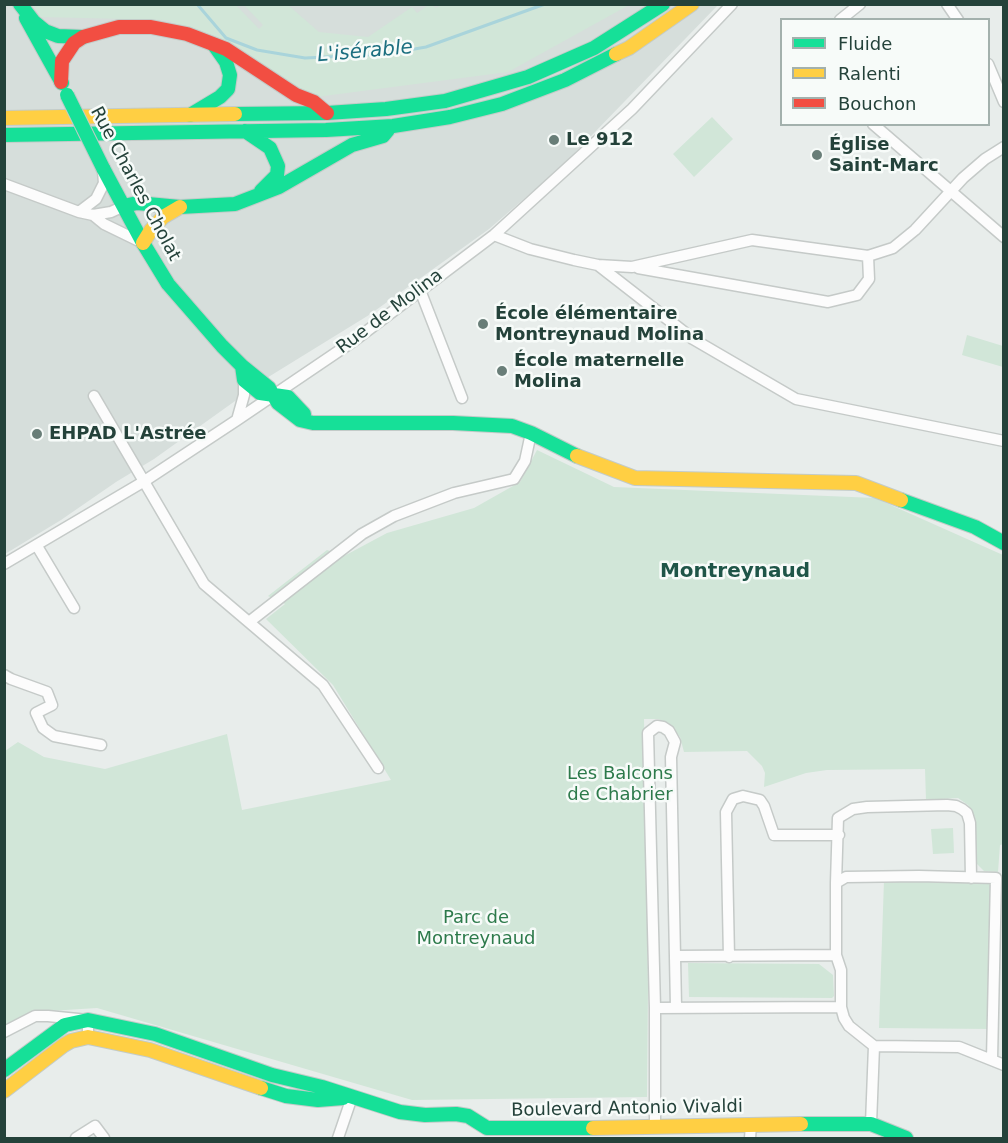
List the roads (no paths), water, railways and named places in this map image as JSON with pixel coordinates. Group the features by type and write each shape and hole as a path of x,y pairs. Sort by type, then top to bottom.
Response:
{"main road":[{"path":"19,4 45,31 58,36 83,38"},
{"name":"Rue Charles Cholat","path":"19,4 103,168 168,284 242,366 263,382 273,394"},
{"path":"4,118 327,113 386,109 445,101 528,77 594,48 663,4"},
{"path":"4,135 326,130 426,122 478,110 565,80 629,48 692,4"},
{"path":"64,88 62,61 74,43 119,27 151,27 187,34 226,49 296,94 314,102 327,113"},
{"path":"189,116 220,98 228,88 230,75 226,62 212,44"},
{"path":"124,206 136,202 180,207 216,207 235,204 279,187 352,145 383,135 393,126"},
{"path":"245,131 270,148 278,166 277,175 254,197"},
{"path":"143,243 163,217 180,207"},
{"path":"242,366 244,381 260,393 288,397 314,423 453,423 512,426 584,460 635,478 856,483 975,527 1004,543"},
{"name":"Boulevard Antonio Vivaldi","path":"4,1070 65,1025 88,1020 155,1034 272,1075 400,1112 468,1116 487,1128 655,1127 750,1132 796,1123 871,1124 906,1138"},
{"path":"4,1091 71,1041 88,1037"},
{"name":"Boulevard Antonio Vivaldi","path":"88,1037 150,1050 286,1096 318,1100 352,1097"}],"street":[{"name":"Rue de Molina","path":"4,564 143,482 237,420 355,340 494,235 632,109 732,4"},
{"path":"842,18 860,4"},
{"path":"947,4 957,18"},
{"path":"990,69 1004,102"},
{"path":"875,126 1004,237"},
{"path":"632,267 752,240 868,256 893,248 915,230 951,190 985,159 1004,147"},
{"path":"79,212 96,199 100,192 104,183 103,168"},
{"path":"4,184 93,215 111,212 124,206"},
{"path":"93,215 104,224 143,243"},
{"path":"494,235 530,249 598,265 632,267 828,302 857,295 869,279 868,256"},
{"path":"598,265 693,339 796,399 1004,441"},
{"path":"420,290 462,398"},
{"path":"237,420 244,395 244,381"},
{"path":"94,396 204,584 323,685 378,768"},
{"path":"249,622 362,534 394,516 454,493 514,479 525,460 531,433"},
{"path":"38,546 74,608"},
{"path":"4,675 47,692 52,705 36,713 43,728 54,736 101,745"},
{"path":"655,1127 655,1008 648,734 657,726 669,731 675,742 671,769 676,1007"},
{"path":"729,957 726,812 733,798 743,796 760,800 774,835 839,835"},
{"path":"971,878 970,823 967,813 956,806 867,807 853,809 838,818 836,955 841,970 841,1007 849,1026 874,1046 959,1047 1004,1065"},
{"path":"836,883 846,877 996,878 992,1059"},
{"path":"675,956 836,955"},
{"path":"655,1008 841,1007"},
{"path":"4,1032 35,1016 88,1020 88,1037"},
{"path":"871,1124 874,1046"},
{"path":"338,1138 352,1097"},
{"path":"76,1138 95,1126 104,1138"}],"waterway":[{"name":"L'isérable","path":"197,4 226,38 257,50 305,58 386,54 426,47 545,4"}],"place":[{"name":"Le 912","path":"554,140"},
{"name":"Église Saint-Marc","path":"817,155"},
{"name":"École élémentaire Montreynaud Molina","path":"483,324"},
{"name":"École maternelle Molina","path":"502,371"},
{"name":"EHPAD L'Astrée","path":"37,434"}],"district":[{"name":"Montreynaud","path":"735,572"}],"park label":[{"name":"Les Balcons de Chabrier","path":"620,784"},
{"name":"Parc de Montreynaud","path":"476,928"}]}
